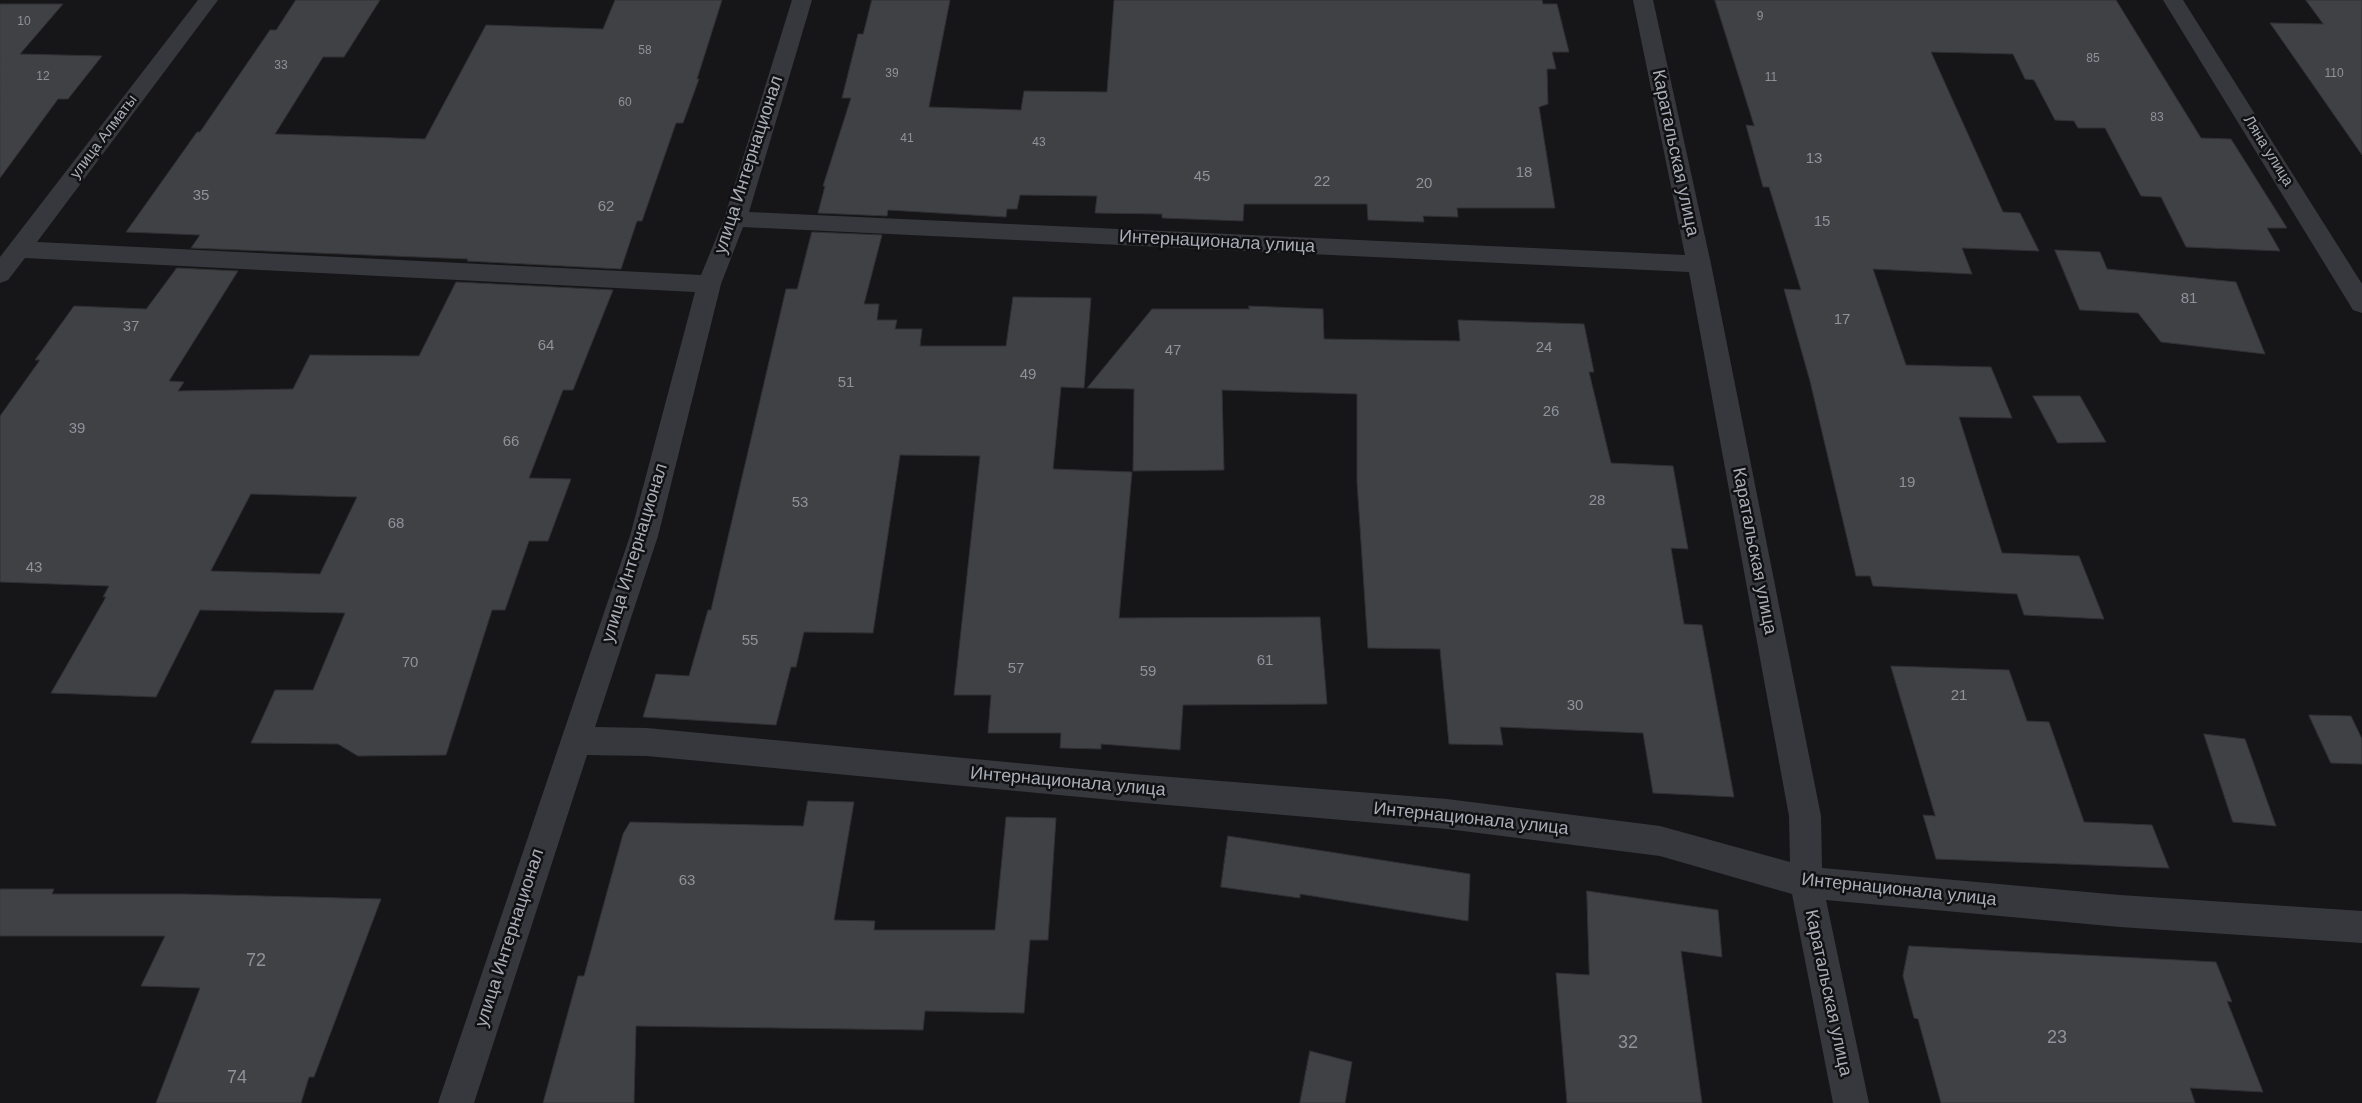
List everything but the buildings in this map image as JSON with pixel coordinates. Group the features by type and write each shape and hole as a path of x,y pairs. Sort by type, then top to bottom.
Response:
{"street":[{"name":"улица Алматы","path":"0,274 208,0"},
{"name":"улица Интернационал","path":"456,1103 644,536 709,284 734,219 802,0"},
{"name":"Каратальская улица","path":"1643,0 1699,264 1805,816 1806,882 1851,1103"},
{"name":"Ляна улица","path":"2173,0 2362,304"},
{"name":"Интернационала улица","path":"734,219 1699,264"},
{"path":"20,249 709,284"},
{"name":"Интернационала улица","path":"575,741 647,742 1133,788 1447,814 1660,840 1806,882 2120,911 2362,927"}]}
